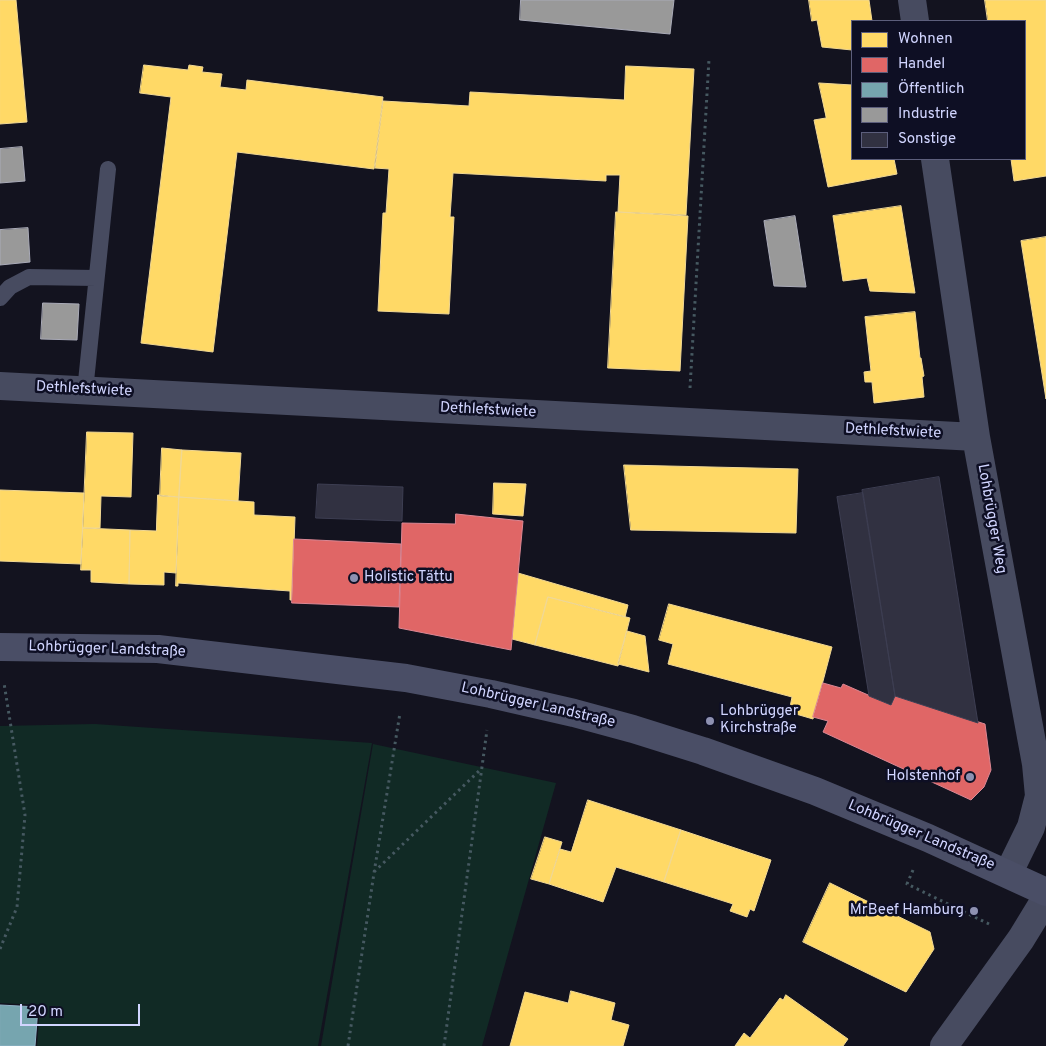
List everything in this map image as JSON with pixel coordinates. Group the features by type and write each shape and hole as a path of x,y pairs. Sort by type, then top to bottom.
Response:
{"street":[{"path":"912,0 915,20"},
{"name":"Lohbrügger Weg","path":"935,160 976,437 1036,764 1039,796 1031,827 1008,874"},
{"name":"Dethlefstwiete","path":"0,386 976,437"},
{"name":"Lohbrügger Landstraße","path":"0,647 158,649 406,678 491,694 574,713 702,751 815,791 928,838 1046,892"},
{"path":"944,1046 1021,939 1046,898"}],"lane":[{"path":"85,390 108,169"},
{"path":"0,298 10,287 29,277 96,278"}],"path":[{"path":"688,421 709,59"},
{"path":"0,948 17,907 25,815 3,678"},
{"path":"348,1046 406,678"},
{"path":"444,1046 491,694"},
{"path":"374,873 482,769"},
{"path":"907,884 1021,939"}],"green space":[{"path":"95,724 372,743 318,1046 37,1046 40,1005 0,1003 0,726"},
{"path":"373,744 556,783 482,1046 321,1046"}],"building: Wohnen":[{"path":"0,0 16,0 27,122 0,124"},
{"path":"809,0 869,0 872,20 851,20 851,50 822,47 817,20 812,21"},
{"path":"985,0 1046,0 1046,176 1014,181 1011,160 1026,160 1026,20 988,20"},
{"path":"144,65 188,70 189,65 203,67 202,72 222,74 220,87 246,90 247,80 383,97 374,169 237,152 213,352 141,343 171,97 140,93"},
{"path":"626,66 694,69 686,215 618,212 620,175 606,175 606,181 453,173 450,217 454,217 449,314 378,311 383,213 386,213 389,169 375,168 383,101 469,106 470,92 624,100"},
{"path":"819,83 851,85 851,160 894,160 897,174 828,187 814,120 826,118"},
{"path":"901,206 915,293 870,291 867,278 843,281 833,216"},
{"path":"616,212 688,216 680,371 608,368"},
{"path":"1046,237 1046,399 1021,241"},
{"path":"915,312 924,376 922,377 924,397 874,403 872,382 865,382 864,372 871,371 865,317"},
{"path":"87,432 133,433 131,497 101,496 100,528 83,528"},
{"path":"162,448 182,450 179,497 160,496"},
{"path":"182,450 241,453 238,501 179,497"},
{"path":"624,465 798,469 796,533 631,530"},
{"path":"494,483 526,484 523,516 493,514"},
{"path":"0,490 84,493 81,564 0,561"},
{"path":"158,495 179,497 176,573 164,572 164,585 129,584 130,530 156,531"},
{"path":"179,497 254,502 254,515 295,517 292,600 290,600 290,591 178,583 178,586 176,586"},
{"path":"83,528 130,530 129,584 91,582 91,570 81,570"},
{"path":"518,573 628,605 625,617 548,597 535,645 512,639"},
{"path":"548,597 630,618 618,666 535,645"},
{"path":"669,604 832,647 813,719 789,712 792,697 668,664 673,644 659,640"},
{"path":"627,631 645,636 649,672 618,664"},
{"path":"588,800 681,830 664,882 616,867 603,902 549,884 560,849 571,852"},
{"path":"681,830 771,860 754,911 750,909 747,917 730,911 733,904 664,882"},
{"path":"545,837 562,842 549,884 531,879"},
{"path":"830,883 930,932 934,949 906,992 803,942"},
{"path":"571,991 615,1003 611,1020 629,1025 623,1046 510,1046 525,992 568,1003"},
{"path":"786,995 848,1039 843,1046 735,1046 744,1033 750,1038 780,998 783,1000"}],"building: Handel":[{"path":"456,514 523,521 511,650 399,628 402,523 455,524"},
{"path":"294,539 401,544 399,607 292,603"},
{"path":"823,683 841,688 843,684 891,705 895,696 985,724 991,770 984,787 971,800 823,732 828,721 813,717"}],"building: Öffentlich":[{"path":"0,1005 38,1007 35,1046 0,1046"}],"building: Industrie":[{"path":"521,0 674,0 670,34 520,20"},
{"path":"22,147 25,181 0,183 0,149"},
{"path":"795,216 806,287 774,286 764,221"},
{"path":"28,228 30,262 0,265 0,230"},
{"path":"43,303 79,304 77,340 41,339"}],"building: Sonstige":[{"path":"939,477 978,723 895,696 862,490"},
{"path":"318,484 403,487 402,521 316,518"},
{"path":"863,493 895,696 891,705 869,696 837,497"}],"place":[{"name":"Holistic Tättu","path":"354,578"},
{"name":"Lohbrügger Kirchstraße","path":"710,721"},
{"name":"Holstenhof","path":"970,777"},
{"name":"MrBeef Hamburg","path":"974,911"}]}
